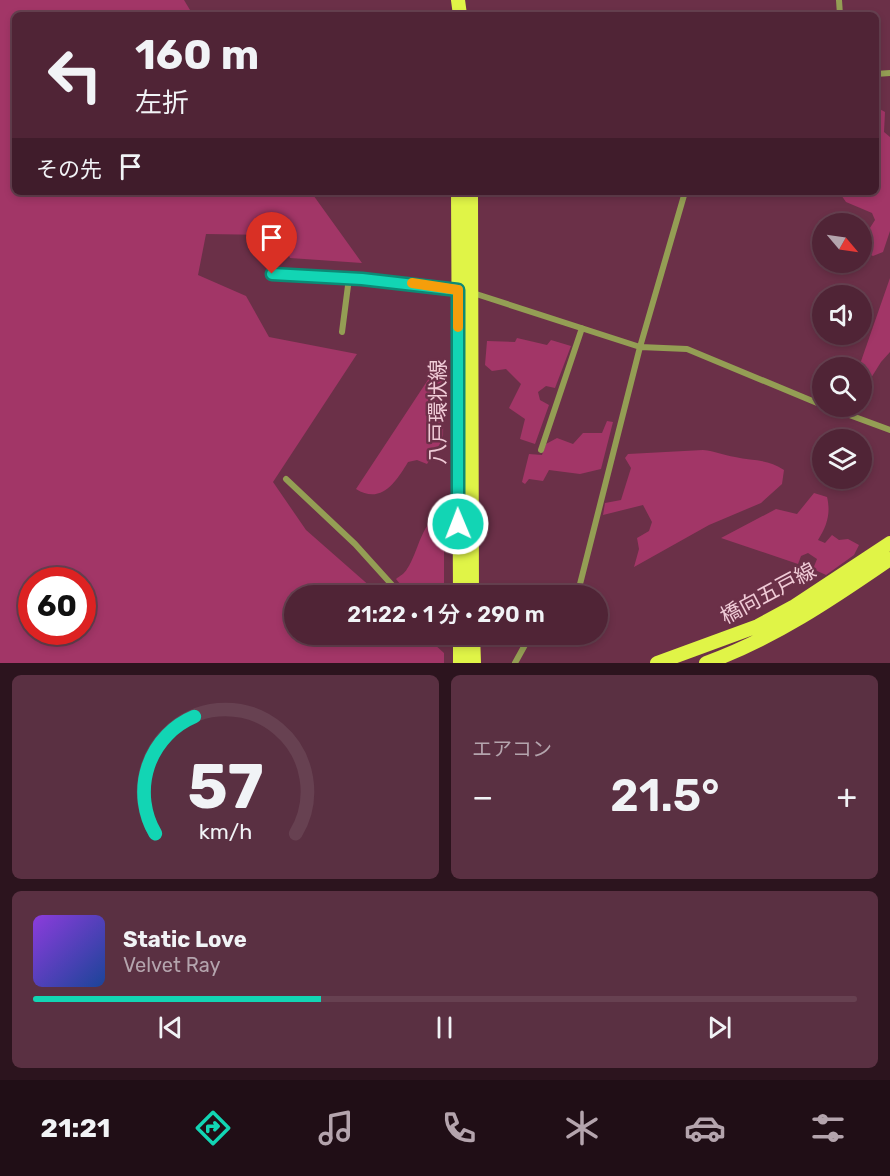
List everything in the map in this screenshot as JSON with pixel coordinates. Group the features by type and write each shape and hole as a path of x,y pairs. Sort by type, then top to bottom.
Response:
{"main road":[{"name":"八戸環状線","path":"458,195 465,291 472,585"},
{"name":"八戸環状線","path":"460,585 465,291 471,195"},
{"name":"橋向五戸線","path":"657,663 758,626 793,607 890,543"},
{"name":"橋向五戸線","path":"706,663 731,654 789,625 890,559"},
{"path":"460,645 460,663"},
{"path":"473,645 474,663"}],"street":[{"path":"580,585 640,347 684,195"},
{"path":"272,274 349,278 465,291 640,347 687,350 812,401"},
{"path":"342,333 349,278"},
{"path":"541,450 582,328"},
{"path":"854,417 890,430"},
{"path":"286,479 356,544 392,585"},
{"path":"515,663 525,645"}],"shaded area":[{"path":"0,0 184,0 191,12 12,12 12,195 313,195 362,263 290,258 281,235 206,234 198,275 246,296 269,337 357,354 273,482 306,530 369,585 284,585 284,645 435,645 444,653 444,663 0,663"},
{"path":"879,109 885,112 884,132 890,137 890,231 883,252 873,256 872,225 875,220 872,213 846,202 841,195 879,195"},
{"path":"890,278 890,352 872,376 872,357 862,357 867,345 872,345 872,330"},
{"path":"517,338 547,345 551,340 571,346 555,388 546,386 538,392 540,400 549,405 535,444 520,439 525,419 509,408 521,384 506,369 492,371 485,365 487,341 515,342"},
{"path":"441,360 444,362 443,439 427,464 417,460 408,462 393,484 380,493 365,493 356,489"},
{"path":"607,421 613,422 601,469 580,474 549,470 543,481 529,479 525,484 522,482 529,454 542,455 546,444 557,438 573,444 583,433 602,433"},
{"path":"703,450 772,464 784,470 782,484 761,503 709,525 634,567 639,549 637,538 649,531 652,522 643,505 603,515 605,503 621,500 631,468 625,458 628,454"},
{"path":"814,493 827,497 829,508 824,530 818,540 825,543 832,535 839,540 848,539 859,545 854,555 826,575 813,569 817,559 808,553 801,556 798,564 721,538 776,509 797,514"},
{"path":"444,513 444,585 401,585 396,579 407,569 425,529 436,516"}],"slow traffic":[{"path":"412,283 458,290 458,327"}],"route":[{"path":"272,274 362,279 440,286 458,290 458,524"}]}
